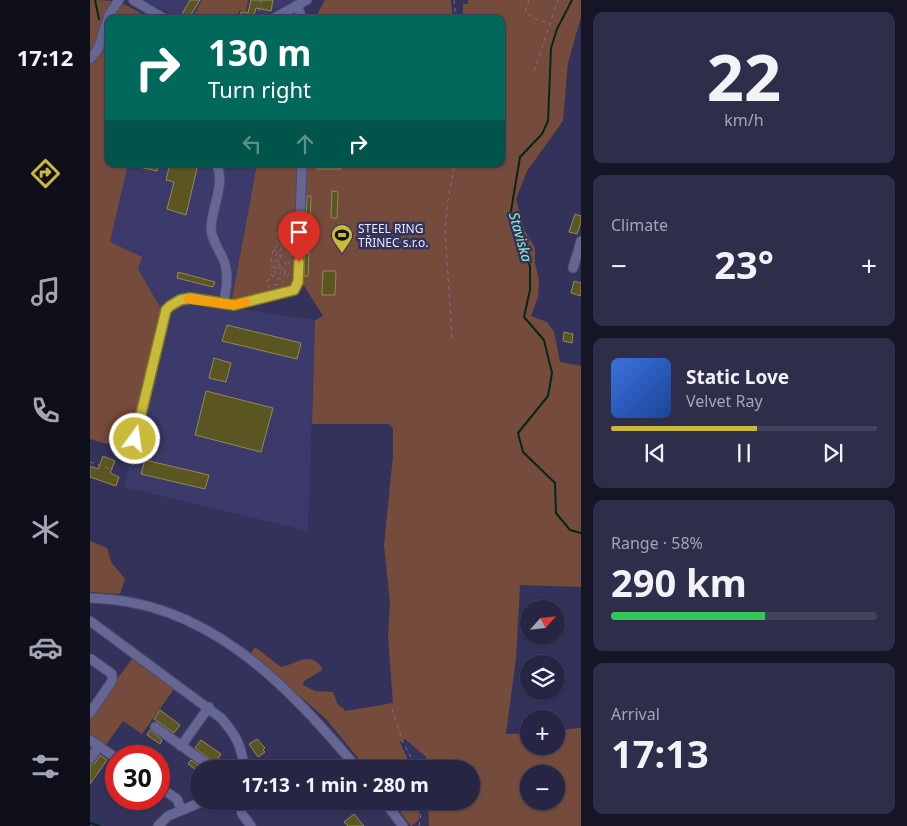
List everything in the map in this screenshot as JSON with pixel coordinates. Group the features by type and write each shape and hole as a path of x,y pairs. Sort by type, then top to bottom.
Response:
{"street":[{"path":"109,15 119,0"},
{"path":"132,0 158,15"},
{"path":"279,15 307,0"},
{"path":"297,5 301,15"},
{"path":"90,59 98,49 105,27"},
{"path":"218,167 221,181 211,230 226,266 228,282 225,295"},
{"path":"135,439 166,310 170,306 180,300 190,298 234,305 294,290 298,282 302,167"},
{"path":"573,268 581,241"},
{"path":"90,598 123,600 158,608 219,636 256,663 294,696 350,760"},
{"path":"90,621 221,718 234,733 242,751 243,760"},
{"path":"90,713 112,681 112,674 92,659"},
{"path":"181,746 209,708"},
{"path":"155,727 201,760"},
{"path":"90,740 105,750"},
{"path":"90,759 99,746"},
{"path":"170,795 177,800 181,810"},
{"path":"158,826 168,816 190,806"},
{"path":"241,810 242,814 251,826"},
{"path":"391,810 403,826"}],"path":[{"path":"259,15 261,0"},
{"path":"454,0 456,15"},
{"path":"529,0 525,12 537,20 550,23"},
{"path":"534,71 558,0"},
{"path":"452,338 445,230 454,167"},
{"path":"276,259 275,256 282,250 276,241 284,235 285,228"},
{"path":"276,269 283,268 291,259 276,231 291,232 292,238"},
{"path":"276,274 276,269 271,259 274,248 291,234"},
{"path":"272,263 292,247"},
{"path":"274,248 290,272 285,280 276,286 268,287 267,281 272,276 281,274"},
{"path":"276,259 286,272 283,278"},
{"path":"272,276 271,270 274,266 280,264"},
{"path":"283,268 281,274 285,280"},
{"path":"272,276 278,279 283,278"},
{"path":"90,462 113,470"},
{"path":"392,709 403,742 412,760"},
{"path":"419,826 422,810"}],"shaded area":[{"path":"90,0 116,2 144,15 105,15 105,167 127,167 110,242 142,257 138,269 161,309 131,438 116,444 106,444 90,439"},
{"path":"145,0 202,0 194,15 173,15"},
{"path":"202,0 248,0 246,12 239,11 238,15 194,15"},
{"path":"248,0 294,0 266,15 245,15"},
{"path":"325,0 451,0 453,15 317,15"},
{"path":"468,0 581,0 581,17 568,63 563,121 527,171 516,199 524,229 535,248 535,263 539,281 538,297 531,316 547,322 554,332 560,362 581,366 581,587 520,585 516,658 506,734 520,733 520,755 565,755 565,729 581,728 581,826 429,826 428,810 480,810 480,760 426,760 426,757 405,739 400,742 408,760 360,760 326,719 251,653 255,647 281,667 303,660 313,660 322,668 321,671 304,681 303,685 315,691 333,692 338,705 345,711 393,703 388,638 390,603 384,545 393,455 393,429 389,424 312,424 315,320 323,316 301,281 293,281 289,287 237,301 232,299 256,167 505,167 505,15 463,15 463,4 468,4"},
{"path":"127,167 256,167 232,299 234,300 233,308 315,320 308,531 124,487 129,464 125,462 161,309 138,269 110,242"},
{"path":"90,541 107,548 111,562 125,579 120,594 90,592"},
{"path":"132,659 174,689 142,734 123,721 106,745 90,734 90,716"},
{"path":"399,810 420,810 419,820 411,826"}],"building":[{"path":"190,0 200,0 191,15 182,14"},
{"path":"251,0 273,0 271,11 256,8 254,15 240,15 241,12 248,13"},
{"path":"139,167 158,167 157,171"},
{"path":"169,167 197,167 186,215 167,209 174,182 166,180"},
{"path":"317,167 340,167 340,169 317,169"},
{"path":"332,191 338,192 337,218 331,218"},
{"path":"307,196 311,196 308,276 304,276"},
{"path":"575,214 581,216 577,234 569,232"},
{"path":"323,271 336,271 335,295 322,295"},
{"path":"178,272 215,282 213,287 177,278"},
{"path":"574,281 581,283 581,296 571,293"},
{"path":"227,325 301,343 297,359 222,341"},
{"path":"564,332 573,334 572,343 563,341"},
{"path":"214,358 231,363 226,382 209,378"},
{"path":"206,391 273,408 261,452 195,435"},
{"path":"103,456 115,461 110,473 119,477 116,486 90,477 90,466 98,469"},
{"path":"145,460 209,475 205,489 141,474"},
{"path":"160,710 180,725 174,733 154,719"},
{"path":"150,730 162,740 160,744 147,735"},
{"path":"257,739 265,748 263,750 265,752 258,757 249,744"},
{"path":"201,740 221,754 217,760 211,760 195,748"},
{"path":"100,755 105,759 105,763 90,784 90,765 95,763"},
{"path":"354,814 364,826 348,826 344,822"}],"waterway":[{"path":"95,0 99,19"},
{"name":"Staviska","path":"572,0 557,29 551,48 548,121 542,134 520,157 511,211 513,226 530,266 530,290 524,317 544,340 552,373 548,396 518,433 523,452 555,483 556,513 570,530 581,533"},
{"path":"90,823 100,826"}],"slow traffic":[{"path":"188,299 234,305 246,302"}],"place":[{"name":"STEEL RING TŘINEC s.r.o.","path":"342,254"}],"route":[{"path":"135,439 166,310 180,300 190,298 234,305 294,290 298,282 299,262"}]}
